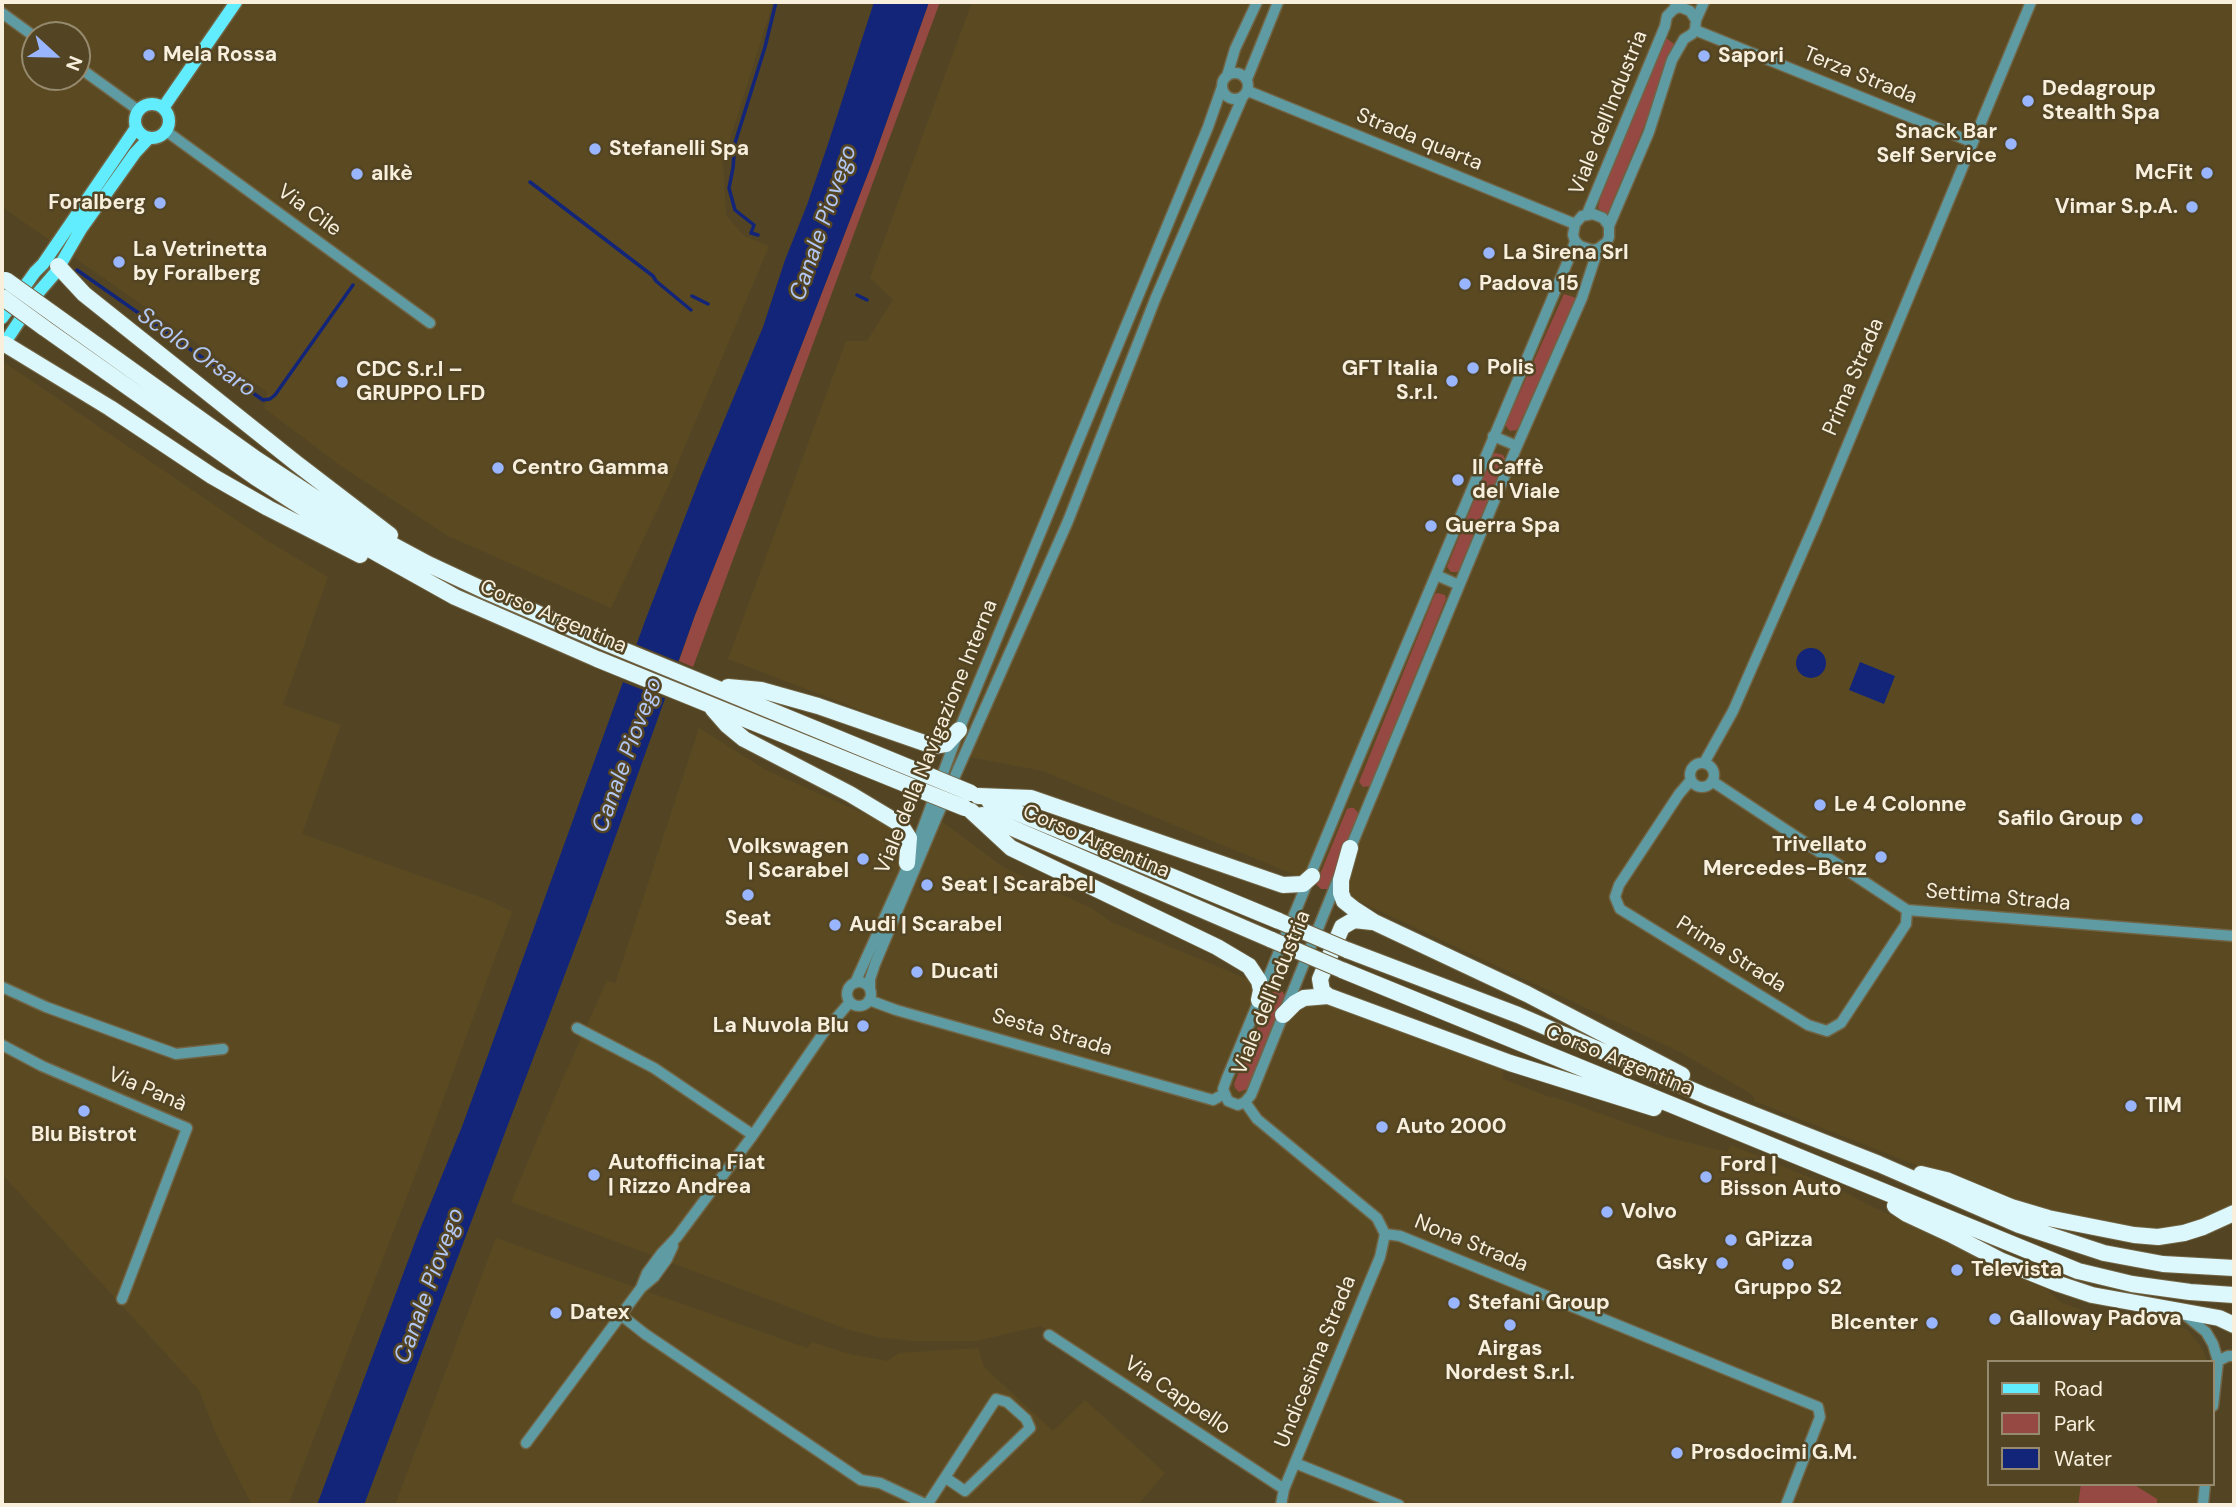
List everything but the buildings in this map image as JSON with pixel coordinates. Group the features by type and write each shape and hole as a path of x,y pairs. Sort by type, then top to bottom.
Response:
{"highway":[{"path":"50,265 296,463 428,564"},
{"name":"Corso Argentina","path":"4,278 256,459 361,528 488,592 706,683 922,782"},
{"name":"Corso Argentina","path":"2,297 255,477 353,540 455,597 597,659 703,703 922,782 1518,1015 1706,1096 1880,1164 2019,1225 2125,1257 2162,1264 2234,1268"},
{"path":"3,344 99,401 212,476 268,508 349,550 455,597"},
{"path":"706,683 761,690 876,725 933,746 946,744 959,730"},
{"path":"703,703 744,738 850,794 900,824 909,838 907,863"},
{"path":"971,802 1031,798 1283,885 1303,884 1312,876"},
{"path":"971,802 1011,848 1217,947 1249,966 1259,981 1259,1000"},
{"name":"Corso Argentina","path":"971,802 1342,970 2049,1260 2097,1277 2132,1284 2234,1295"},
{"path":"1350,848 1341,880 1341,892 1344,901 1374,922 1527,994 1775,1121"},
{"path":"1374,922 1354,920 1342,927 1320,979 1322,991 1328,996 1510,1063 1764,1143"},
{"path":"1283,1015 1304,998 1328,996"},
{"path":"1880,1164 1946,1180 2011,1207 2048,1218 2134,1235 2158,1237 2184,1233 2234,1213"},
{"path":"1871,1188 1907,1214 2031,1273 2092,1295 2219,1318 2234,1325"},
{"path":"2196,1266 2234,1262"}],"main road":[{"path":"163,108 236,2"},
{"path":"2,318 35,272 50,265 149,138 166,131 169,121 163,108 152,103 142,106 135,119 136,128 149,138"},
{"path":"50,265 136,128"},
{"path":"3,344 21,316 56,272 50,265"}],"street":[{"name":"Viale della Navigazione Interna","path":"526,1443 641,1288 654,1277 667,1259 677,1237 824,1032 850,1002 848,990 855,983 914,852 959,730 1208,128 1235,49 1257,2"},
{"name":"Viale della Navigazione Interna","path":"869,994 875,964 939,810 1068,521 1156,297 1246,89 1278,2"},
{"name":"Viale dell'Industria","path":"1609,226 1603,218 1593,214 1578,219 1575,224 1573,235 1576,241 1227,1077 1224,1094 1228,1101 1237,1105 1251,1096 1459,585 1582,298 1598,249 1609,237 1609,226 1649,132 1675,51 1684,39 1689,37 1704,2"},
{"name":"Prima Strada","path":"1907,910 1906,924 1842,1023 1827,1031 1808,1026 1620,909 1615,897 1619,885 1691,780 1693,767 1704,763 1733,711 2031,2"},
{"name":"Viale dell'Industria","path":"1587,214 1667,16 1676,5 1690,10 1696,25"},
{"path":"2,13 21,27"},
{"name":"Terza Strada","path":"1696,25 1972,142"},
{"name":"Viale dell'Industria","path":"1665,26 1672,36 1684,39"},
{"path":"1222,87 1231,99 1246,89 1237,72 1227,76"},
{"path":"91,76 138,110"},
{"name":"Strada quarta","path":"1246,89 1575,224"},
{"name":"Via Cile","path":"166,131 430,323"},
{"path":"1576,241 1586,249 1598,249"},
{"path":"1140,291 1156,297"},
{"path":"1493,436 1517,446"},
{"path":"1062,480 1064,491 1070,494 1083,480"},
{"path":"1052,504 1062,508 1064,526"},
{"path":"1436,575 1459,585"},
{"path":"1691,780 1702,787 1713,781 1713,770 1704,763"},
{"name":"Settima Strada","path":"1713,781 1907,910 2234,936"},
{"path":"850,1002 862,1006 869,994 864,983 855,983"},
{"name":"Via Panà","path":"2,987 46,1007 176,1054 223,1049"},
{"name":"Sesta Strada","path":"869,994 896,1010 1213,1100 1224,1094"},
{"path":"577,1028 654,1069 752,1135"},
{"name":"Via Panà","path":"2,1045 42,1066 187,1128 121,1299"},
{"name":"Nona Strada","path":"1245,1102 1265,1125 1377,1218 1385,1234 1401,1236 1818,1407 1820,1417 1786,1505"},
{"name":"Undicesima Strada","path":"1281,1505 1284,1489 1380,1257 1385,1234"},
{"path":"2181,1311 2206,1332 2213,1344 2218,1361 2215,1388"},
{"path":"621,1315 861,1480 880,1483 927,1505 996,1399 1007,1402 1026,1419 1030,1427 965,1490 946,1478"},
{"name":"Via Cappello","path":"1049,1335 1284,1489"},
{"path":"2218,1361 2234,1356"},
{"path":"1295,1462 1399,1505"},
{"path":"2203,1505 2205,1486"}],"shaded area":[{"path":"2,2 773,2 723,162 726,215 744,236 769,246 667,489 611,608 448,536 341,466 264,408 267,392 2,207"},
{"path":"972,2 2234,2 2234,1205 2220,1217 2176,1230 2144,1233 2028,1207 1994,1196 1754,1101 1753,1095 1680,1052 1358,901 1043,771 969,757 933,738 728,659 846,341 867,341 893,300 870,278"},
{"path":"2,361 263,538 328,577 283,705 341,725 302,834 491,901 512,912 419,1165 288,1505 252,1505 216,1434 199,1390 2,1174"},
{"path":"699,728 766,770 878,820 932,840 940,820 1003,867 1093,909 1111,922 1245,978 1314,1002 1329,1004 1502,1065 1503,1079 1552,1098 1666,1137 1727,1152 1731,1145 1840,1190 1945,1238 2046,1289 2062,1303 2094,1314 2188,1330 2207,1360 1988,1360 1988,1486 2199,1486 2197,1505 1281,1505 1282,1493 1041,1326 976,1341 912,1341 878,1337 849,1330 511,1202 607,980 615,984"},
{"path":"496,1238 807,1348 812,1342 850,1354 887,1361 899,1353 978,1348 984,1367 1053,1431 1085,1400 1165,1473 1138,1505 395,1505"}],"green space":[{"path":"929,2 940,2 693,667 679,661 695,615 872,163"},
{"path":"1666,38 1674,44 1661,75 1653,105 1607,215 1598,208 1602,190"},
{"path":"1564,294 1576,298 1517,430 1510,431 1505,425"},
{"path":"1493,454 1503,455 1505,459 1458,572 1451,572 1447,567"},
{"path":"1435,594 1445,595 1446,599 1370,786 1363,787 1359,782"},
{"path":"1354,808 1359,814 1328,889 1321,889 1316,884 1347,809"},
{"path":"1276,990 1283,992 1285,998 1247,1089 1239,1092 1234,1084 1272,993"},
{"path":"2081,1486 2136,1486 2157,1499 2157,1505 2078,1505"}],"water":[{"name":"Canale Piovego","path":"874,2 929,2 872,163 695,615 587,916 364,1505 317,1505 418,1234 463,1124 645,621 700,478 763,327 827,147"},
{"path":"1811,648 1822,652 1826,663 1822,674 1811,678 1800,674 1796,663 1800,652"},
{"path":"1860,662 1895,676 1884,704 1849,690"}],"pier":[{"path":"633,643 682,663 669,700 620,681"}],"waterway":[{"path":"758,235 751,233 754,225 735,210 729,188 735,143 776,2"},
{"name":"Scolo Orsaro","path":"530,182 653,276 691,310"},
{"name":"Scolo Orsaro","path":"77,270 263,400 275,395 353,285"},
{"path":"857,295 867,300"},
{"path":"692,296 708,304"}],"place":[{"name":"Mela Rossa","path":"149,55"},
{"name":"Sapori","path":"1704,56"},
{"name":"Dedagroup Stealth Spa","path":"2028,101"},
{"name":"Snack Bar Self Service","path":"2011,144"},
{"name":"Stefanelli Spa","path":"595,149"},
{"name":"McFit","path":"2207,173"},
{"name":"alkè","path":"357,174"},
{"name":"Foralberg","path":"160,203"},
{"name":"Vimar S.p.A.","path":"2192,207"},
{"name":"La Sirena Srl","path":"1489,253"},
{"name":"La Vetrinetta by Foralberg","path":"119,262"},
{"name":"Padova 15","path":"1465,284"},
{"name":"Polis","path":"1473,368"},
{"name":"GFT Italia S.r.l.","path":"1452,381"},
{"name":"CDC S.r.l – GRUPPO LFD","path":"342,382"},
{"name":"Centro Gamma","path":"498,468"},
{"name":"Il Caffè del Viale","path":"1458,480"},
{"name":"Guerra Spa","path":"1431,526"},
{"name":"Le 4 Colonne","path":"1820,805"},
{"name":"Safilo Group","path":"2137,819"},
{"name":"Trivellato Mercedes-Benz","path":"1881,857"},
{"name":"Volkswagen | Scarabel","path":"863,859"},
{"name":"Seat | Scarabel","path":"927,885"},
{"name":"Seat","path":"748,895"},
{"name":"Audi | Scarabel","path":"835,925"},
{"name":"Ducati","path":"917,972"},
{"name":"La Nuvola Blu","path":"863,1026"},
{"name":"TIM","path":"2131,1106"},
{"name":"Blu Bistrot","path":"84,1111"},
{"name":"Auto 2000","path":"1382,1127"},
{"name":"Autofficina Fiat | Rizzo Andrea","path":"594,1175"},
{"name":"Ford | Bisson Auto","path":"1706,1177"},
{"name":"Volvo","path":"1607,1212"},
{"name":"GPizza","path":"1731,1240"},
{"name":"Gsky","path":"1722,1263"},
{"name":"Gruppo S2","path":"1788,1264"},
{"name":"Televista","path":"1957,1270"},
{"name":"Stefani Group","path":"1454,1303"},
{"name":"Datex","path":"556,1313"},
{"name":"Galloway Padova","path":"1995,1319"},
{"name":"BIcenter","path":"1932,1323"},
{"name":"Airgas Nordest S.r.l.","path":"1510,1325"},
{"name":"Prosdocimi G.M.","path":"1677,1453"}]}
